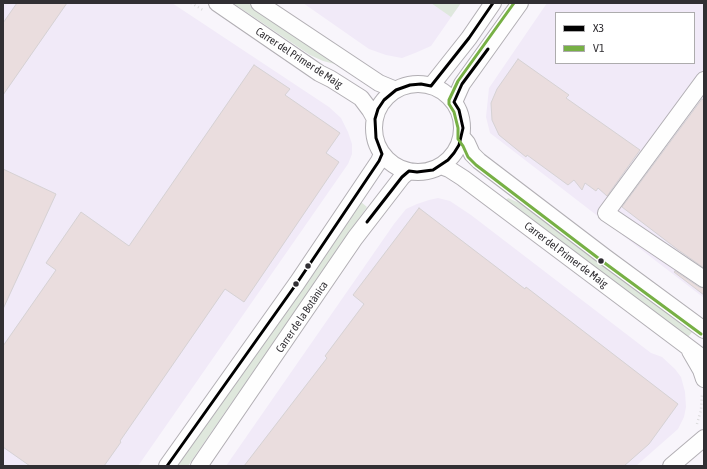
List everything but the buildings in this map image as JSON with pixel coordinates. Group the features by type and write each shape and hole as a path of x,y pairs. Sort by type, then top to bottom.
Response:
{"street":[{"name":"Carrer del Primer de Maig","path":"217,3 319,73 360,98 375,119"},
{"name":"Carrer del Primer de Maig","path":"259,3 373,79 396,90"},
{"path":"431,86 469,38 493,3"},
{"path":"454,102 462,84 520,3"},
{"path":"704,80 606,213 704,279"},
{"path":"410,84 431,86 444,92 454,102 459,110 462,137 454,154 441,166 425,172 409,171 400,169 392,164 382,154 376,138 375,119 378,109 384,100 396,90 410,84"},
{"name":"Carrer del Primer de Maig","path":"462,137 467,143 472,154 479,160 605,257 704,330"},
{"path":"167,466 297,283 379,161 382,154"},
{"name":"Carrer del Primer de Maig","path":"441,166 449,169 467,181 704,359"},
{"name":"Carrer de la Botànica","path":"199,466 355,238 402,177 409,171"},
{"name":"Carrer del Primer de Maig","path":"688,348 701,370 704,379"},
{"path":"671,466 703,438 704,423"}],"shaded area":[{"path":"3,3 172,3 329,107 341,118 352,144 352,154 348,164 138,466 3,466"},
{"path":"233,3 248,3 336,63 323,61 310,55"},
{"path":"303,3 461,3 431,46 402,58 386,55 369,49"},
{"path":"431,3 461,3 451,17"},
{"path":"547,3 704,3 704,298 490,133 486,117 489,88"},
{"path":"438,198 450,201 471,215 651,353 662,357 675,369 681,377 685,392 686,407 684,417 678,429 636,466 226,466 394,224 406,209"},
{"path":"508,198 524,205 693,331 688,337 506,200"},
{"path":"361,202 367,207 188,466 177,466"}],"transit line":[{"name":"X3","path":"167,466 297,283 379,161 382,154 376,138 375,119 378,109 384,100 396,90 410,85 421,84 431,86 469,38 493,3"},
{"name":"V1","path":"514,3 458,81 449,100 449,104 454,112 458,128 458,139 468,157 476,165 602,261 701,334"},
{"name":"X3","path":"367,222 402,177 409,171 417,172 433,170 448,160 454,153 459,145 463,128 459,110 454,102 462,84 488,49"}]}
